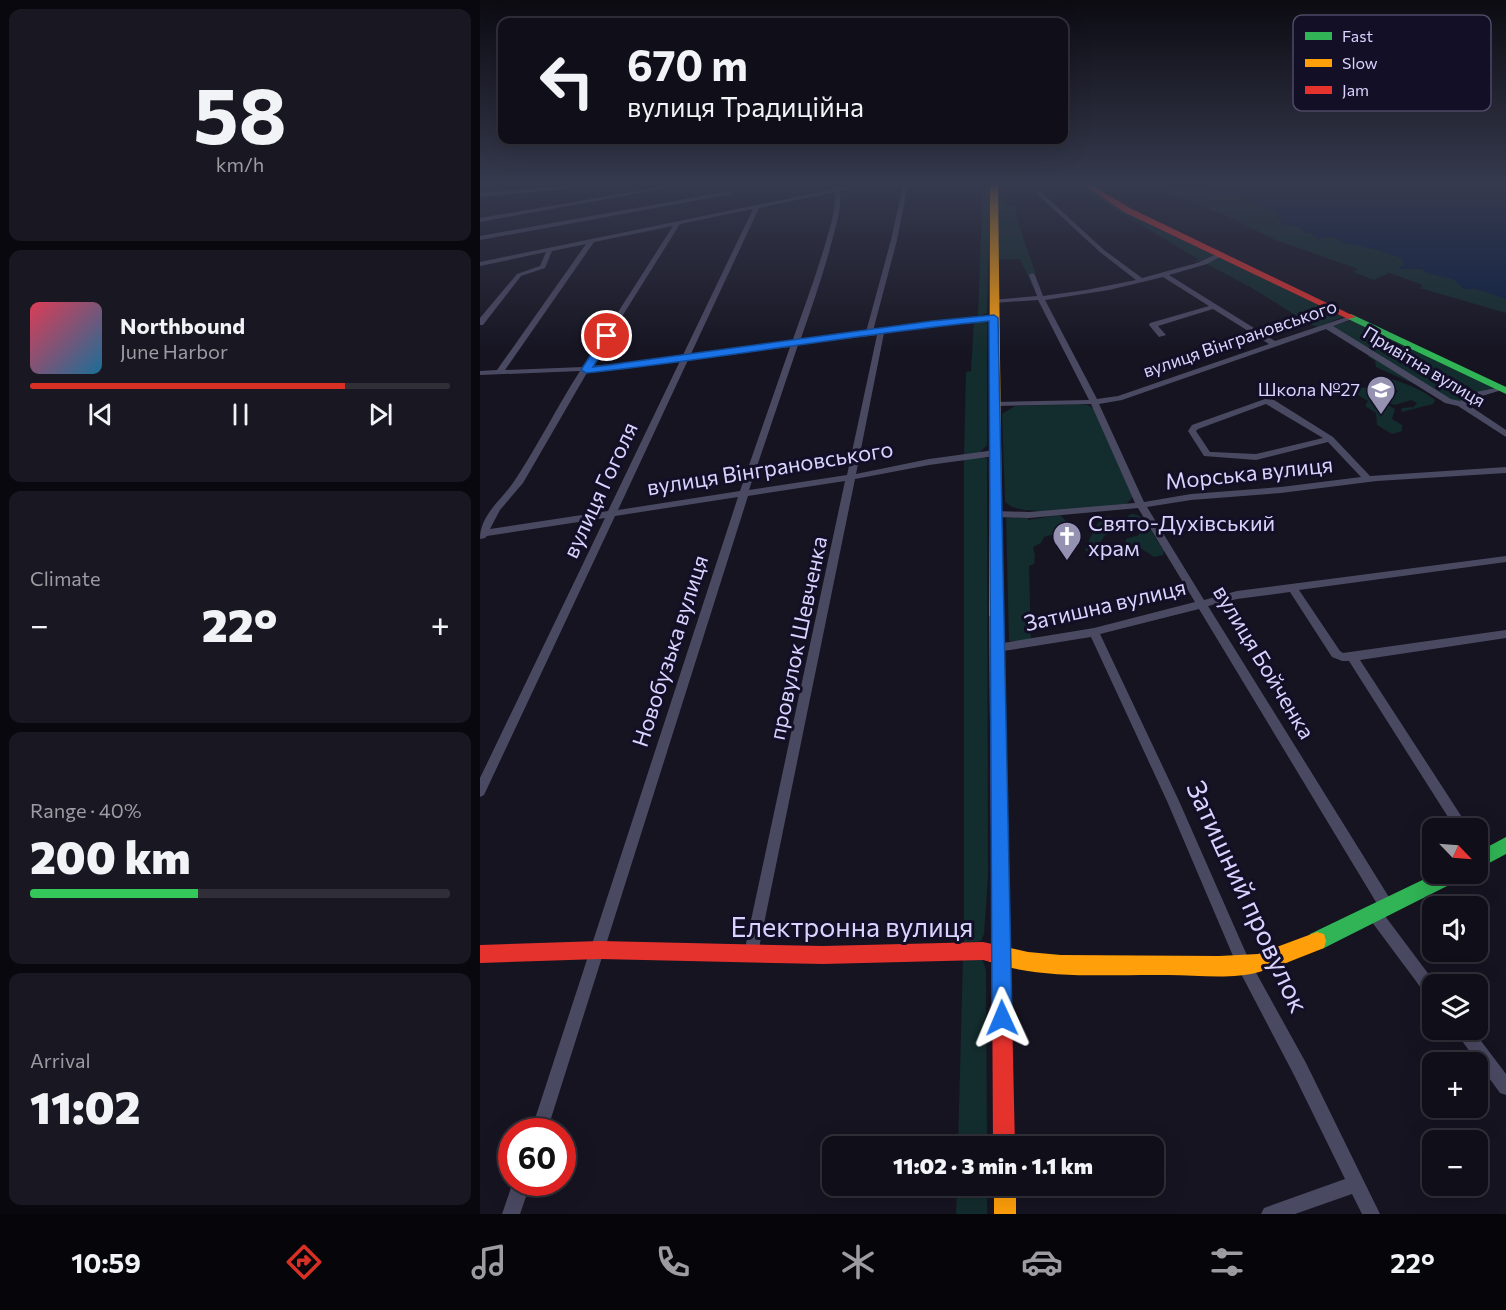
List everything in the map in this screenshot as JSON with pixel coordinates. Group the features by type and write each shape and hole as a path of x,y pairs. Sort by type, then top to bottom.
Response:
{"street":[{"path":"481,264 584,242"},
{"path":"498,373 591,242"},
{"path":"481,535 496,509 518,483 666,242"},
{"name":"вулиця Гоголя","path":"480,790 739,242"},
{"name":"Новобузька вулиця","path":"543,1118 600,950 743,492 829,242"},
{"name":"провулок Шевченка","path":"751,953 852,477 875,332 894,242"},
{"path":"994,242 1004,1136"},
{"path":"1092,242 1140,280"},
{"path":"1193,242 1504,390"},
{"path":"480,323 519,275 543,267 550,249"},
{"path":"993,301 1041,299 1087,292 1164,275 1202,264 1221,255"},
{"name":"вулиця Бойченка","path":"1032,275 1041,299 1094,402 1141,505 1203,603 1381,910 1422,975"},
{"path":"1164,275 1276,345"},
{"path":"1162,335 1153,324 1212,306"},
{"name":"вулиця Вінграновського","path":"994,404 1094,402 1138,392 1353,317"},
{"path":"480,373 586,370 994,318"},
{"name":"Привітна вулиця","path":"1327,326 1448,401 1461,404 1506,434"},
{"path":"1461,404 1479,394 1504,390"},
{"path":"1330,439 1256,457 1212,455 1207,454 1192,431 1195,427 1267,401 1273,402 1330,439 1368,479"},
{"name":"вулиця Вінграновського","path":"481,535 995,453"},
{"name":"Морська вулиця","path":"995,514 1029,515 1141,505 1191,497 1281,490 1368,479 1506,470"},
{"name":"Затишна вулиця","path":"997,648 1094,632 1203,603 1292,587 1506,559"},
{"path":"1292,587 1336,654 1342,657 1506,635"},
{"name":"Затишний провулок","path":"1094,632 1173,801 1244,965 1300,1069 1371,1214"},
{"path":"1352,657 1456,818"},
{"path":"1488,853 1506,845"},
{"name":"Електронна вулиця","path":"480,954 600,950 823,954 983,951 1028,961 1061,964 1244,965 1300,949 1433,884"},
{"path":"1470,1040 1506,1087"},
{"path":"1270,1214 1355,1184"},
{"path":"511,1214 517,1196"},
{"path":"1005,1196 1005,1214"}],"green space":[{"path":"981,242 989,242 987,313 978,316"},
{"path":"998,242 1025,242 1036,274 1032,274 1036,287 1032,285 1020,259 998,259"},
{"path":"1169,242 1191,242 1216,255 1193,263 1198,259"},
{"path":"1281,242 1348,242 1385,252 1402,258 1404,266 1399,267 1437,273 1450,277 1464,289 1498,294 1506,299 1506,313 1420,288 1423,285 1389,273 1374,280 1353,272 1358,269"},
{"path":"1218,257 1345,316 1318,327 1308,323 1252,288 1207,264"},
{"path":"981,319 987,323 987,445 980,452 964,455 966,372 971,371 974,320"},
{"path":"1353,320 1493,389 1458,403 1380,369 1376,367 1375,361 1367,356 1371,354 1331,326"},
{"path":"1382,378 1410,386 1435,400 1433,404 1401,412 1402,408 1414,407 1417,403 1411,400 1395,405 1388,403 1398,391 1390,385 1370,382"},
{"path":"1358,387 1366,388 1369,394 1395,409 1392,419 1402,425 1402,431 1392,434 1377,425 1376,413 1365,406 1368,401 1353,392"},
{"path":"1088,405 1094,409 1133,497 1126,504 1043,511 1014,507 1005,502 1002,414 1015,406"},
{"path":"983,456 987,459 988,877 984,934 981,941 964,946 964,458"},
{"path":"1131,514 1137,515 1146,522 1164,549 1163,555 1154,557 1139,547 1130,552 1125,550 1126,539 1139,535 1138,530 1127,517"},
{"path":"1060,515 1069,524 1069,535 1057,541 1055,534 1044,537 1041,543 1033,547 1034,564 1029,566 1031,641 1009,641 1006,518 1028,517 1028,520"},
{"path":"1109,516 1118,521 1116,529 1104,536 1096,552 1086,551 1097,525"},
{"path":"963,958 982,959 986,970 987,1136 958,1136"},
{"path":"957,1196 987,1196 987,1214 956,1214"}],"water":[{"path":"1341,242 1506,242 1506,299 1477,289 1464,289 1453,279 1426,273 1421,268 1400,269 1399,267 1404,266 1402,258 1379,250"}],"traffic: fast":[{"path":"1351,317 1506,391"},
{"path":"1488,855 1506,845"},
{"path":"1317,941 1433,884"}],"traffic: slow":[{"path":"994,242 996,616"},
{"path":"992,953 1028,961 1061,964 1219,966 1258,963 1317,941"},
{"path":"1005,1196 1005,1214"}],"traffic: jam":[{"path":"1193,242 1351,317"},
{"path":"996,616 1004,1136"},
{"path":"480,954 600,950 823,955 983,951 992,953"}],"place":[{"name":"Школа №27","path":"1381,416"},
{"name":"Свято-Духівський храм","path":"1067,562"}],"route":[{"path":"607,336 586,370 658,363 932,324 994,318 1002,1018"}]}
